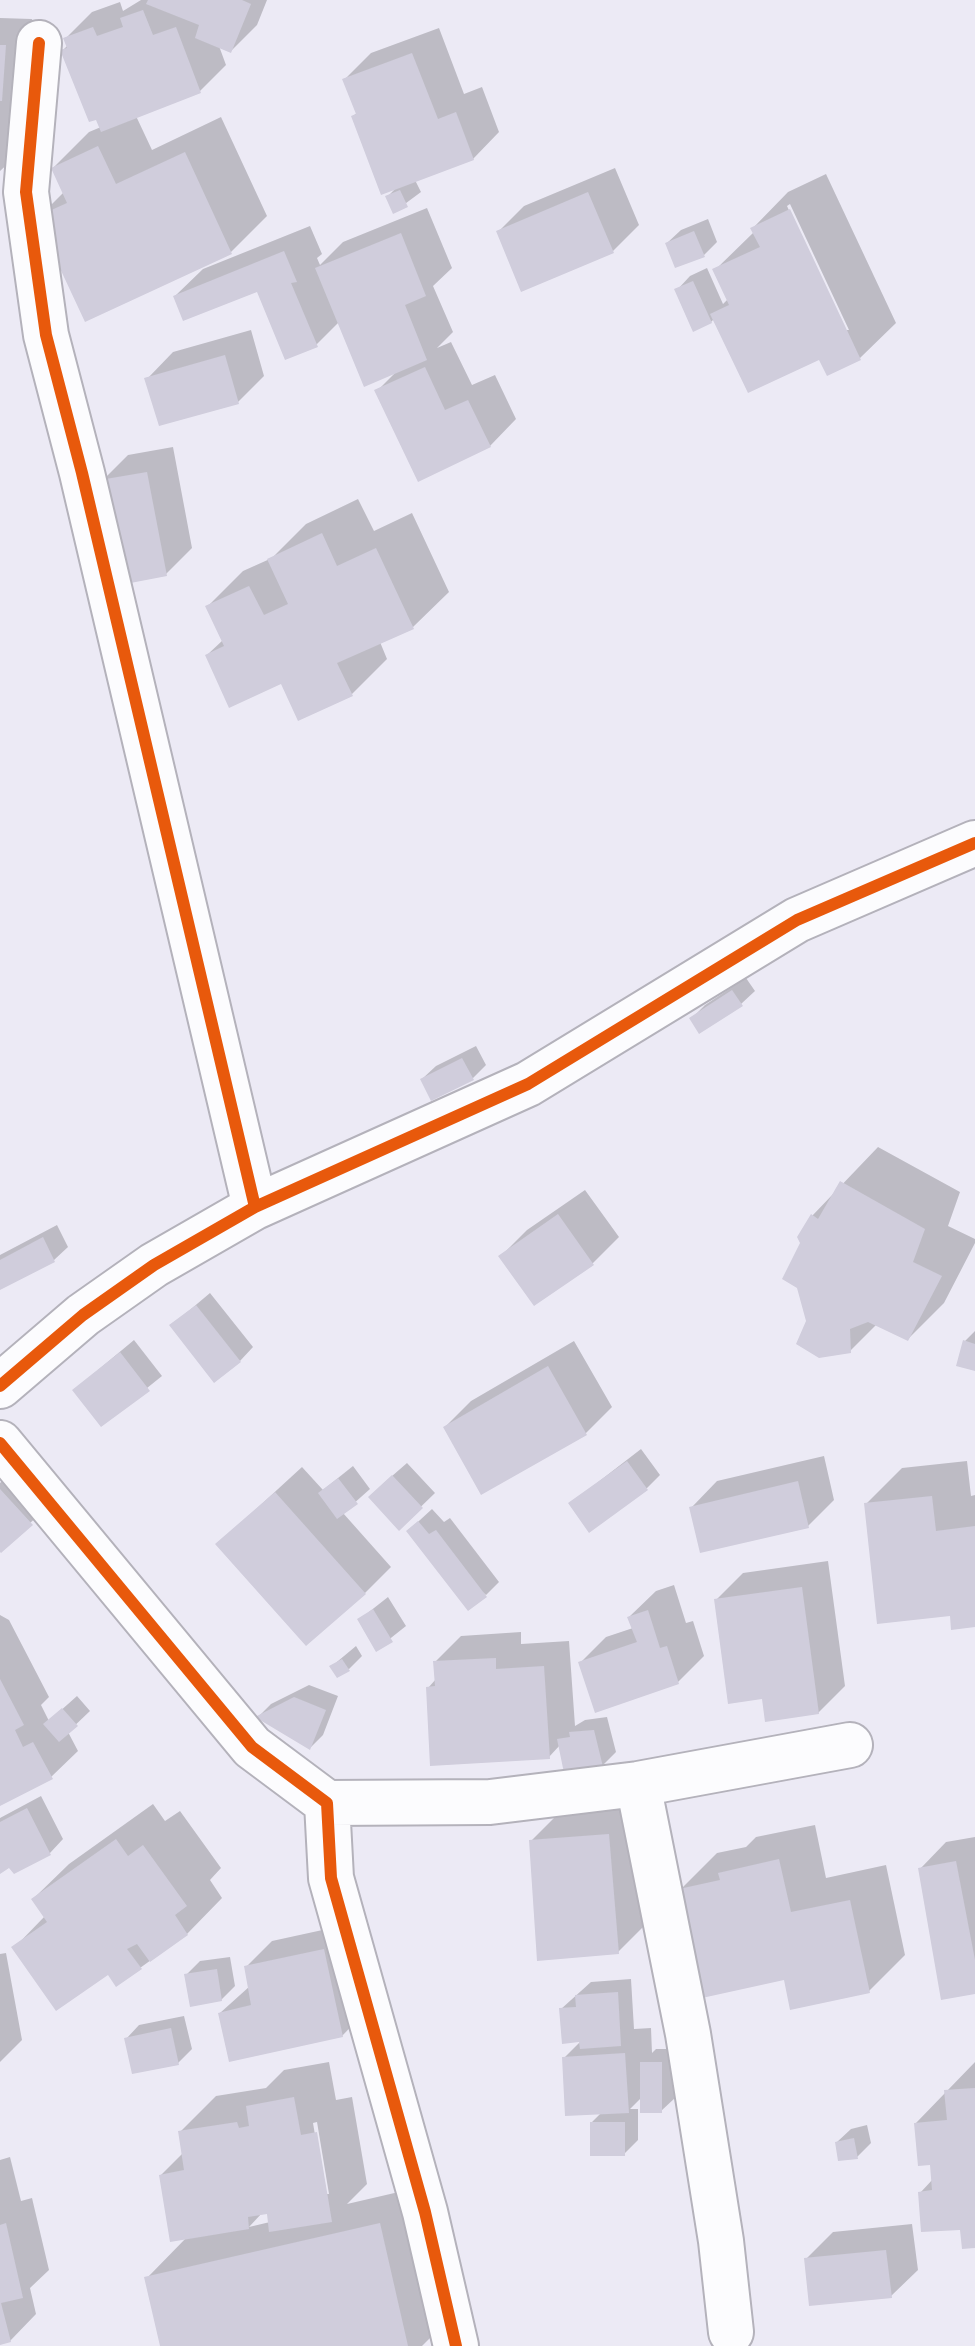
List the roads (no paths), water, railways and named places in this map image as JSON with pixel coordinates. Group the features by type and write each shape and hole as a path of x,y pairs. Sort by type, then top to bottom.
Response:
{"street":[{"path":"39,43 26,192 46,335 82,473 255,1207"},
{"path":"0,1386 83,1315 154,1265 255,1207 528,1084 797,920 975,843"},
{"path":"0,1443 252,1747 327,1803 490,1802 638,1784 850,1745"},
{"path":"638,1784 685,2019 721,2241 731,2332"},
{"path":"327,1803 331,1878 425,2212 456,2346"}]}
